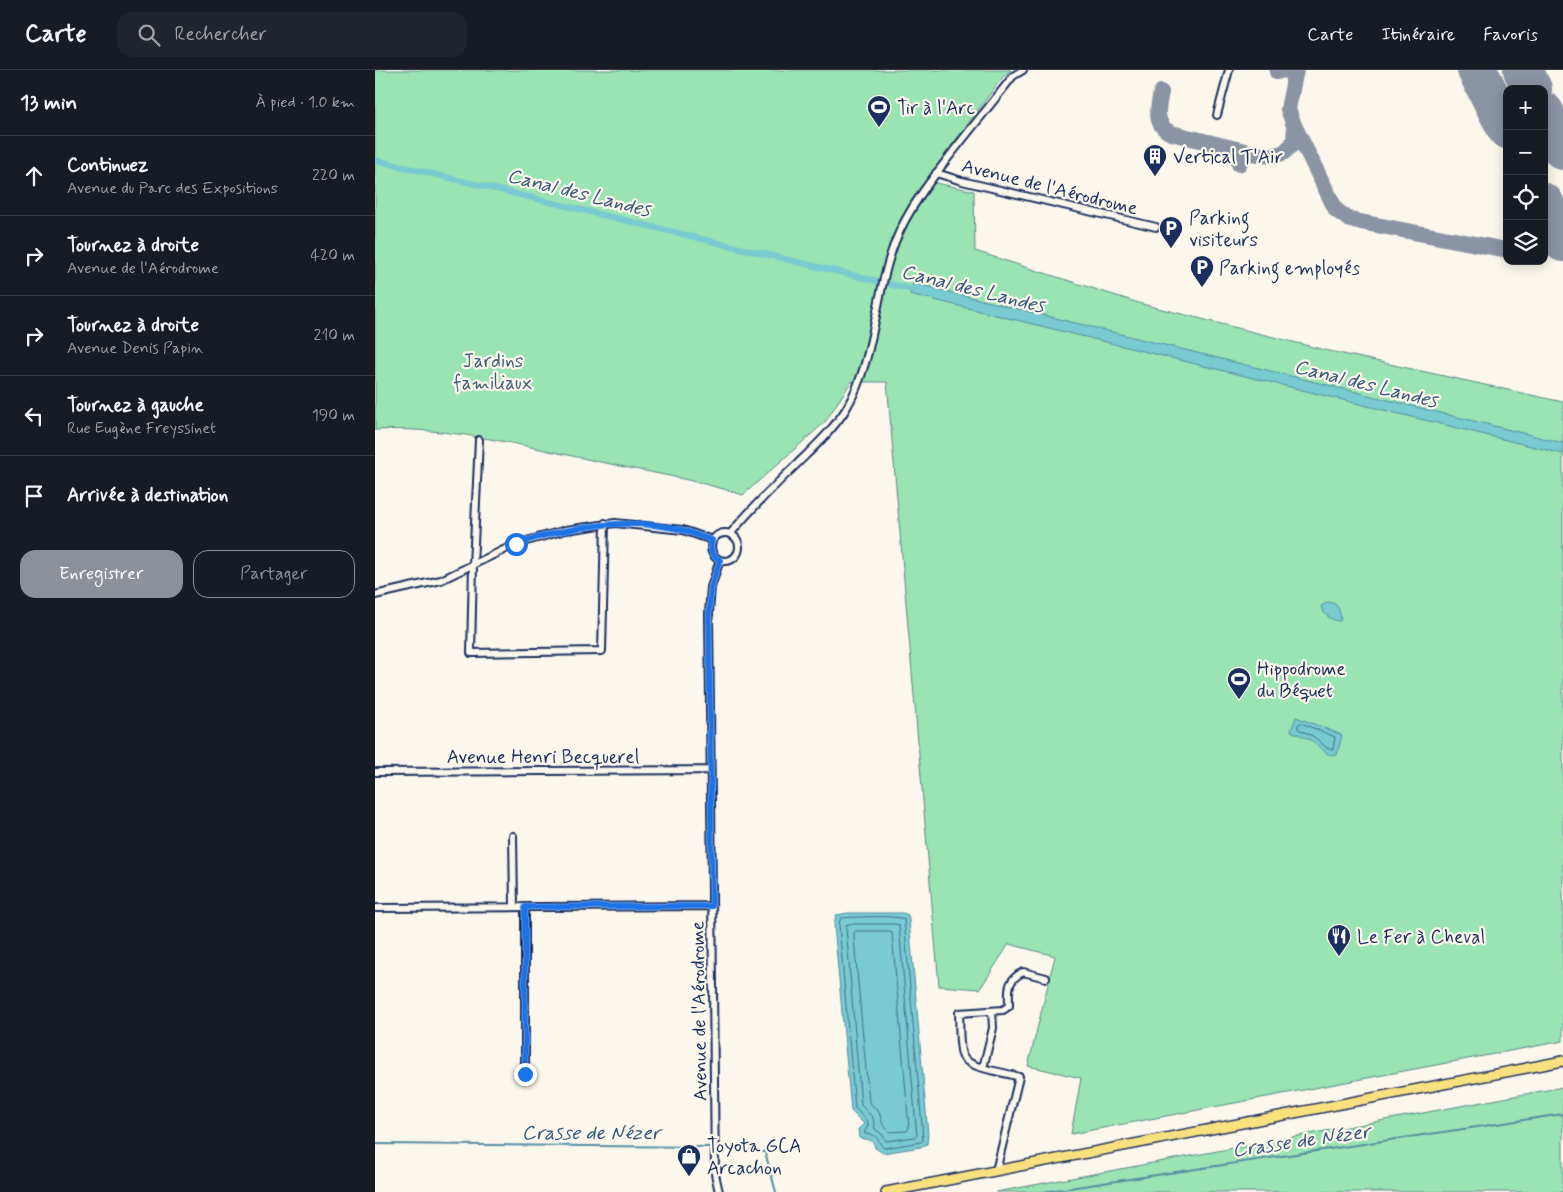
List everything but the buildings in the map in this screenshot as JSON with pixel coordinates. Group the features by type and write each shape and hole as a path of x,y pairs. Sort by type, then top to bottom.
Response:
{"main road":[{"path":"886,1192 1563,1061"}],"street":[{"path":"731,533 757,502 832,429 846,409 856,391 869,352 886,270 894,244 906,218 937,173 1013,76 1023,70"},
{"path":"1217,114 1229,70"},
{"name":"Avenue de l'Aérodrome","path":"937,173 962,181 1156,227"},
{"path":"479,440 471,653 602,651 605,523"},
{"path":"375,595 441,580 516,544 566,530 605,523 683,530 712,540"},
{"path":"722,532 731,533 739,543 737,556 729,561 715,558 711,550 714,536 722,532"},
{"name":"Avenue de l'Aérodrome","path":"719,1192 716,1181 715,1147 709,613 711,587 720,560"},
{"name":"Avenue Henri Becquerel","path":"375,772 710,770"},
{"path":"513,836 515,907"},
{"path":"375,908 712,906"},
{"path":"525,907 525,1074"},
{"path":"996,1171 1019,1077 970,1065 963,1057 961,1050 959,1013 1003,1010 1009,1006 1009,985 1015,976 1023,972 1046,978"},
{"path":"983,1068 993,1028 992,1011"}],"green space":[{"name":"Hippodrome du Béquet","path":"375,70 1011,70 1002,78 924,183 936,183 974,191 975,251 1142,304 1325,350 1563,402 1563,1041 1071,1134 1081,1078 1028,1066 1055,956 1009,944 980,989 939,986 887,382 851,382 825,422 743,495 688,480 486,438 431,431 375,430"},
{"path":"1563,1087 1563,1192 996,1192"}],"water":[{"path":"913,283 1563,443 1563,454 910,294"},
{"path":"1328,602 1338,607 1340,621 1331,618 1323,612 1321,606"},
{"path":"1296,717 1342,735 1337,755 1328,754 1311,740 1291,731"},
{"path":"848,913 903,913 908,915 928,1134 927,1144 921,1147 883,1153 875,1148 873,1142 859,1138 858,1129 864,1124 851,1111 834,925 836,915"}],"waterway":[{"name":"Canal des Landes","path":"375,160 918,291"},
{"name":"Crasse de Nézer","path":"1043,1192 1563,1114"},
{"name":"Crasse de Nézer","path":"375,1144 712,1147"},
{"name":"Crasse de Nézer","path":"717,1147 765,1152 776,1192"}],"taxiway":[{"path":"1277,72 1283,70 1290,72 1293,83"},
{"path":"1161,92 1158,110 1159,120 1161,125 1171,133 1272,156 1283,153 1292,145 1294,139 1295,128 1288,109 1296,70"},
{"path":"1293,123 1336,210 1350,220 1503,249"},
{"path":"1239,164 1244,155 1253,153"},
{"path":"1548,234 1552,227 1549,213"},
{"path":"1548,239 1555,239 1563,246"}],"runway":[{"path":"1477,70 1503,121"},
{"path":"1523,70 1530,85"},
{"path":"1548,120 1563,150"},
{"path":"1548,211 1563,242"}],"place":[{"name":"Tir à l'Arc","path":"879,128"},
{"name":"Vertical T'Air","path":"1155,177"},
{"name":"Parking visiteurs","path":"1171,249"},
{"name":"Parking employés","path":"1202,288"},
{"name":"Hippodrome du Béquet","path":"1239,700"},
{"name":"Le Fer à Cheval","path":"1339,957"},
{"name":"Toyota GCA Arcachon","path":"689,1177"}],"route":[{"path":"516,544 566,530 615,523 683,530 712,540 710,545 712,554 720,560 711,587 709,613 712,906 525,907 525,1074"}],"park label":[{"name":"Jardins familiaux","path":"493,371"}]}
